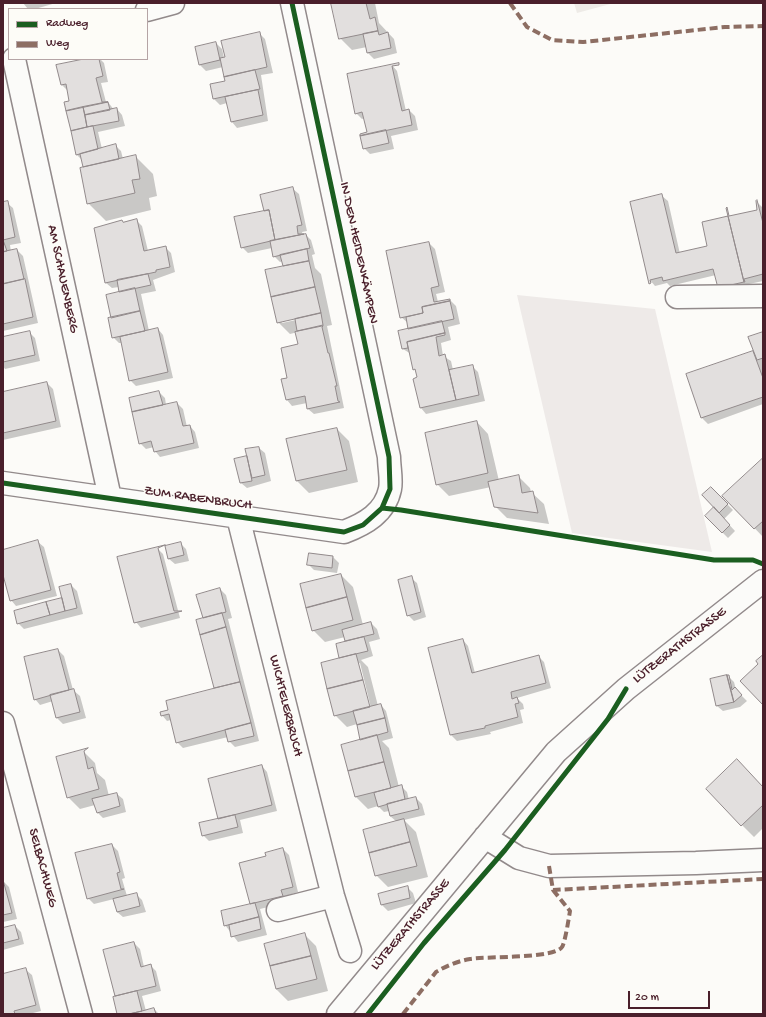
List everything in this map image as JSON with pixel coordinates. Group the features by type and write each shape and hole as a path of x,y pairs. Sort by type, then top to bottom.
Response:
{"street":[{"path":"148,10 173,3"},
{"name":"IN DEN HEIDENKÄMPEN","path":"292,3 389,458 390,489 382,508"},
{"name":"AM SCHAUENBERG","path":"14,60 110,498"},
{"path":"677,296 763,296"},
{"name":"ZUM RABENBRUCH","path":"3,483 344,532 362,525 382,508"},
{"name":"WICHTELERBRUCH","path":"238,517 333,896 350,951"},
{"name":"LÜTZERATHSTRASSE","path":"338,1014 556,752 626,689 763,581"},
{"name":"SELBACHWEG","path":"3,723 81,1014"},
{"path":"485,837 519,858 549,866 763,860"},
{"path":"278,910 333,896"}],"shaded area":[{"path":"574,3 614,3 577,13"},
{"path":"517,295 655,309 712,552 572,533"}],"building":[{"path":"331,3 366,3 370,19 375,17 378,31 339,39"},
{"path":"378,31 379,35 388,32 391,48 367,53 363,34"},
{"path":"260,32 267,67 224,77 220,58 225,57 221,41"},
{"path":"216,42 220,60 199,65 195,47"},
{"path":"79,60 99,60 103,76 96,78 102,102 108,102 66,111 64,102 69,101 66,84 61,85 56,65"},
{"path":"399,63 399,65 392,66 402,111 409,109 412,125 360,136 360,134 367,132 362,112 355,114 347,74"},
{"path":"255,70 260,89 213,99 210,84 225,81 224,77"},
{"path":"258,90 263,115 231,122 225,97"},
{"path":"108,102 110,110 85,115 83,107"},
{"path":"83,107 87,127 71,131 66,111"},
{"path":"117,108 119,121 87,127 85,115"},
{"path":"93,126 98,149 76,155 71,131"},
{"path":"386,130 389,143 363,149 360,136"},
{"path":"116,144 119,159 83,167 80,154"},
{"path":"136,155 140,179 132,180 135,193 87,204 80,168"},
{"path":"293,187 302,225 297,226 298,234 304,234 275,240 269,210 264,211 260,195"},
{"path":"662,194 676,253 707,246 702,222 728,216 744,282 718,288 713,269 663,281 662,277 650,280 651,283 649,284 630,202"},
{"path":"757,200 763,223 763,274 744,279 744,282 726,208 727,207 729,216 757,210"},
{"path":"8,201 15,237 3,240 3,202"},
{"path":"269,210 275,240 241,248 234,217"},
{"path":"137,219 144,251 166,246 170,267 156,270 156,272 105,283 94,228 122,220 123,222"},
{"path":"306,234 310,248 273,257 270,241"},
{"path":"3,240 7,251 3,252"},
{"path":"429,242 439,286 431,288 434,302 450,299 450,301 422,307 423,313 400,318 386,251"},
{"path":"17,249 24,279 3,284 3,252"},
{"path":"307,249 309,261 283,266 280,255"},
{"path":"309,261 315,287 271,297 265,270"},
{"path":"148,274 151,285 119,292 117,280"},
{"path":"25,279 33,317 3,324 3,284"},
{"path":"315,287 321,313 277,323 271,297"},
{"path":"135,288 140,311 111,318 106,295"},
{"path":"450,301 454,319 408,329 406,317 423,313 422,307"},
{"path":"140,311 145,331 112,338 108,318"},
{"path":"321,313 323,325 297,331 295,319"},
{"path":"442,321 445,333 407,342 408,348 402,349 398,331"},
{"path":"323,326 328,353 337,386 335,386 338,401 340,402 307,409 305,396 286,400 281,379 287,378 281,348 298,344 295,332"},
{"path":"158,328 168,372 129,381 120,337"},
{"path":"30,331 35,355 3,362 3,337"},
{"path":"763,332 763,358 757,360 748,337"},
{"path":"445,333 445,335 436,337 439,356 445,354 456,400 420,408 413,379 417,377 415,369 413,370 407,342"},
{"path":"753,351 763,378 763,397 701,418 686,374"},
{"path":"473,365 479,395 456,400 449,370"},
{"path":"47,382 56,421 3,433 3,392"},
{"path":"159,391 163,405 132,412 129,398"},
{"path":"177,402 183,426 190,425 194,443 154,452 151,441 139,444 132,412"},
{"path":"477,421 488,473 436,485 425,433"},
{"path":"337,428 347,470 296,481 286,439"},
{"path":"259,447 265,475 252,478 245,449"},
{"path":"247,456 252,481 240,483 234,459"},
{"path":"763,458 763,521 754,529 722,496"},
{"path":"519,475 522,493 533,491 538,513 494,507 488,482"},
{"path":"711,487 728,504 719,513 702,495"},
{"path":"714,507 730,525 722,533 705,516"},
{"path":"38,540 51,590 10,601 3,575 3,550"},
{"path":"181,542 184,555 168,559 165,546"},
{"path":"165,545 158,548 174,611 182,611 134,623 117,557"},
{"path":"309,553 333,556 332,568 307,565"},
{"path":"341,574 347,597 306,608 300,584"},
{"path":"412,576 421,612 407,616 398,580"},
{"path":"71,584 77,608 65,611 59,587"},
{"path":"220,588 226,612 203,618 196,595"},
{"path":"347,597 353,620 312,631 306,608"},
{"path":"62,598 65,611 50,615 46,602"},
{"path":"46,602 50,615 17,624 14,611"},
{"path":"222,613 226,627 200,635 196,620"},
{"path":"371,622 374,634 345,641 342,630"},
{"path":"226,627 240,682 214,688 200,635"},
{"path":"364,637 368,651 339,658 336,644"},
{"path":"463,639 472,673 539,655 546,683 511,692 512,699 517,697 519,703 515,704 518,717 485,726 485,728 450,735 428,648"},
{"path":"58,649 69,690 34,700 24,657"},
{"path":"356,654 363,680 327,689 321,663"},
{"path":"763,655 763,705 740,681 758,664 756,661"},
{"path":"727,675 734,702 716,706 710,679"},
{"path":"727,675 729,675 732,690 735,687 742,695 734,702"},
{"path":"363,680 370,707 334,716 327,689"},
{"path":"240,682 251,723 176,743 169,714 161,716 160,712 168,710 166,701"},
{"path":"74,689 80,712 56,718 50,695"},
{"path":"381,704 385,718 357,725 353,711"},
{"path":"385,718 388,732 360,740 357,725"},
{"path":"251,723 254,736 228,742 225,730"},
{"path":"377,735 384,762 348,771 341,745"},
{"path":"88,748 84,751 88,769 93,767 99,789 67,798 56,757"},
{"path":"737,759 763,787 763,805 741,826 706,789"},
{"path":"384,762 391,788 355,797 348,771"},
{"path":"262,765 272,805 218,819 208,779"},
{"path":"402,785 405,799 378,807 374,793"},
{"path":"117,793 120,806 97,813 92,799"},
{"path":"416,797 419,809 390,816 387,804"},
{"path":"235,815 238,827 202,836 199,823"},
{"path":"404,819 410,842 369,853 363,830"},
{"path":"410,842 417,866 375,876 369,853"},
{"path":"112,844 120,872 117,873 121,889 124,889 87,899 75,853"},
{"path":"283,848 293,887 281,890 283,896 250,904 239,863 266,856 265,853"},
{"path":"3,880 12,913 3,915"},
{"path":"408,886 410,898 381,905 378,894"},
{"path":"137,893 140,906 117,912 113,899"},
{"path":"255,903 259,917 224,926 221,911"},
{"path":"259,917 261,929 231,937 229,925"},
{"path":"15,925 19,939 3,943 3,928"},
{"path":"305,933 311,956 270,966 264,944"},
{"path":"134,942 141,967 151,964 156,986 115,996 103,950"},
{"path":"311,956 317,979 276,989 270,966"},
{"path":"26,968 36,1005 14,1011 15,1014 3,1014 3,974"},
{"path":"137,991 142,1011 129,1014 117,1014 113,997"},
{"path":"154,1008 156,1014 129,1014 142,1011"}],"marked path":[{"path":"510,3 527,27 552,40 583,42 725,27 763,26"},
{"path":"549,866 553,890 763,879"},
{"path":"403,1014 436,972 448,966 470,959 547,954 562,947 566,935 570,911 553,890"}],"cycle path":[{"path":"292,3 389,457 390,489 382,508"},
{"path":"3,483 344,532 363,525 382,508 401,510 714,560 753,560 763,564"},
{"path":"368,1014 424,943 505,850 608,719 626,689"}]}
